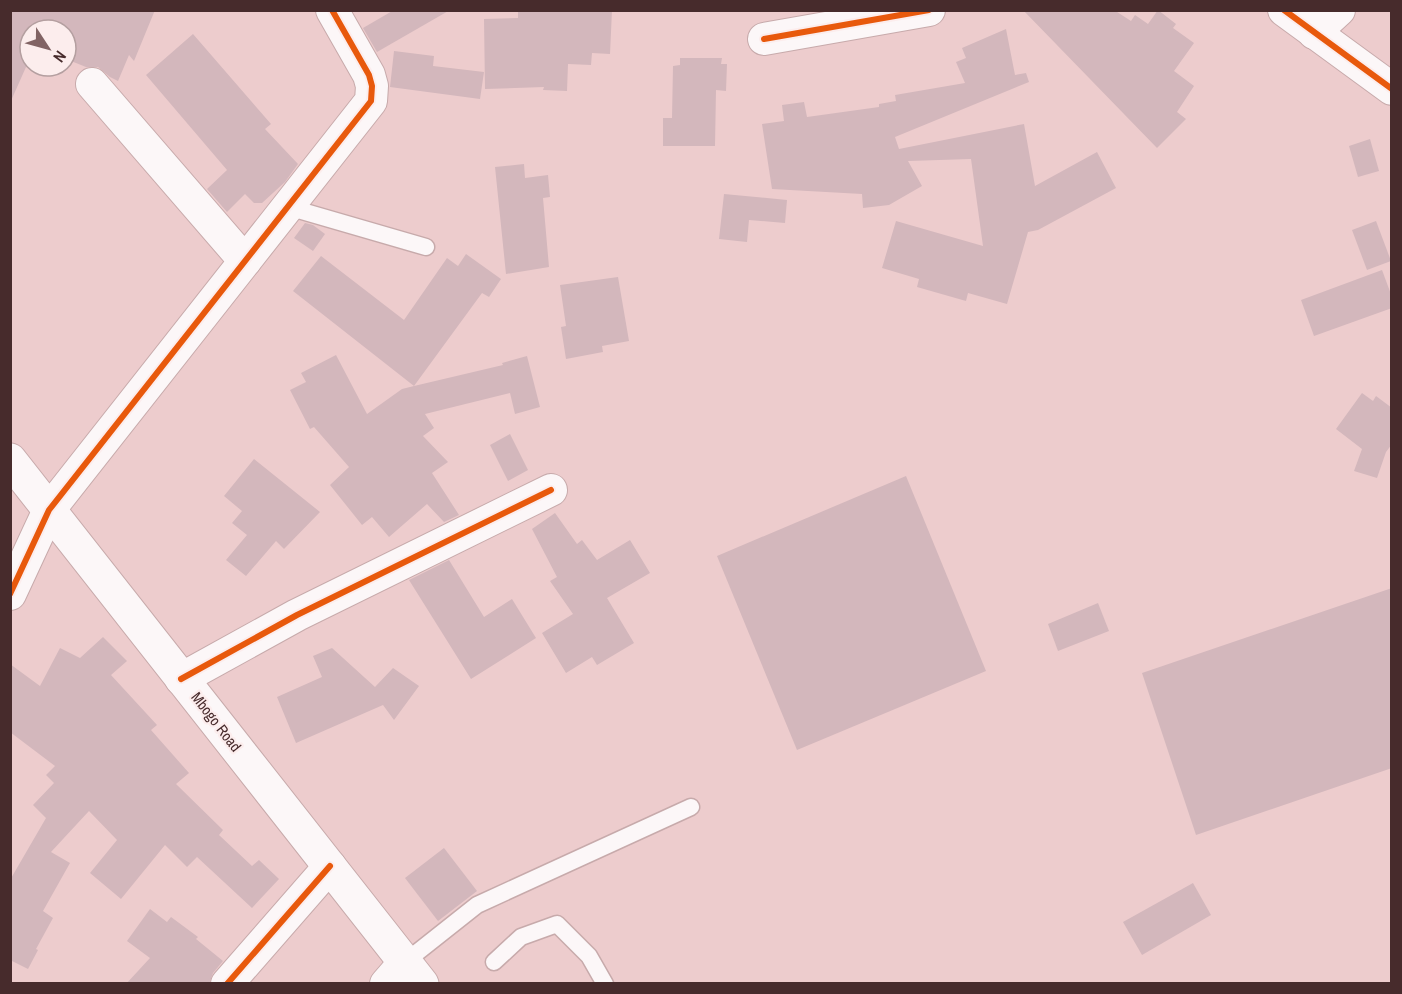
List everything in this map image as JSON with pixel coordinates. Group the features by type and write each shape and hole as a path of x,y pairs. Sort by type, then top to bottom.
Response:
{"main road":[{"name":"Mbogo Road","path":"10,460 330,866 404,976"}],"street":[{"path":"10,594 49,510 371,101 372,86 369,75 332,10"},
{"path":"764,39 929,10"},
{"path":"1284,10 1392,89"},
{"path":"1314,33 1339,10"},
{"path":"92,84 244,261"},
{"path":"182,679 297,615 551,490"},
{"path":"227,984 330,866"}],"lane":[{"path":"288,207 426,247"},
{"path":"404,976 477,905 691,807"},
{"path":"494,962 521,938 557,924 589,956 605,984"}],"building":[{"path":"10,10 155,10 134,61 129,55 118,81 98,67 86,67 78,64 78,18 18,18 18,78 21,78 10,103"},
{"path":"394,10 450,10 377,52 363,28"},
{"path":"518,10 612,10 610,54 592,53 591,65 568,64 567,91 543,90 544,87 485,89 484,19 518,18"},
{"path":"1023,10 1114,10 1131,21 1135,15 1148,24 1158,10 1176,24 1173,28 1194,43 1174,71 1194,86 1177,112 1186,119 1157,148"},
{"path":"1006,29 1015,75 1026,73 1029,82 895,137 899,149 1024,124 1035,186 1097,152 1116,188 1038,230 1028,232 1007,304 968,293 966,301 917,287 919,279 882,268 896,221 983,246 971,159 908,161 922,186 889,205 863,208 862,194 772,189 762,124 784,121 782,105 804,102 807,117 879,107 879,104 896,101 895,95 965,83 956,62 966,58 962,48"},
{"path":"193,34 271,124 265,129 298,164 285,182 262,203 254,203 245,194 227,212 207,189 227,170 146,75"},
{"path":"394,51 434,56 433,66 484,72 480,99 390,87"},
{"path":"680,58 722,58 721,64 727,64 726,91 716,90 715,146 663,146 663,118 672,118 673,66 680,65"},
{"path":"1370,139 1379,171 1358,177 1349,146"},
{"path":"524,164 525,178 548,175 550,197 543,198 549,267 506,274 495,167"},
{"path":"724,194 787,200 785,223 749,220 747,242 719,239"},
{"path":"1376,221 1391,261 1367,270 1352,230"},
{"path":"305,223 313,225 325,234 313,251 294,238"},
{"path":"466,254 501,279 489,297 482,293 414,386 293,291 321,256 404,320 447,258 458,266"},
{"path":"1382,270 1392,297 1392,308 1314,336 1301,300"},
{"path":"618,277 629,341 602,346 603,352 566,359 561,327 566,326 560,285"},
{"path":"336,355 367,414 402,389 503,365 502,363 527,356 540,407 515,414 510,393 425,414 434,428 423,436 448,462 432,473 459,515 444,522 427,504 389,537 372,517 362,525 330,485 349,467 314,427 310,429 290,390 306,382 301,373"},
{"path":"1362,393 1373,401 1376,396 1392,408 1392,444 1386,452 1377,478 1354,471 1362,449 1336,429"},
{"path":"510,434 528,470 508,481 490,445"},
{"path":"254,459 320,512 284,549 276,541 246,576 226,560 247,535 232,523 242,511 224,496"},
{"path":"906,476 986,671 797,750 717,556"},
{"path":"555,513 577,544 582,540 597,560 630,540 650,573 607,598 634,643 597,665 592,657 566,673 542,633 573,614 550,581 557,577 532,529"},
{"path":"449,560 484,617 512,599 536,638 471,679 409,580"},
{"path":"1392,588 1392,768 1196,835 1142,673"},
{"path":"1098,603 1109,631 1058,651 1048,624"},
{"path":"103,637 127,661 111,675 157,725 151,730 189,773 176,784 223,830 219,835 252,866 259,860 279,879 252,908 197,857 187,867 165,845 121,899 90,873 117,840 89,811 51,852 70,863 43,911 53,918 28,969 10,960 10,880 46,818 33,805 54,783 46,775 55,766 10,732 10,664 40,686 60,648 80,658"},
{"path":"332,648 375,687 393,668 419,686 394,720 383,705 296,743 277,697 322,677 313,656"},
{"path":"444,848 477,891 438,921 405,878"},
{"path":"1193,883 1211,915 1142,955 1123,922"},
{"path":"150,909 167,922 171,917 198,937 196,939 223,961 213,973 209,984 126,984 150,958 127,941"}],"cycle path":[{"path":"10,594 49,510 371,101 372,86 369,75 332,10"},
{"path":"764,39 929,10"},
{"path":"1284,10 1392,89"},
{"path":"181,679 297,615 551,490"},
{"path":"227,984 330,866"}]}
